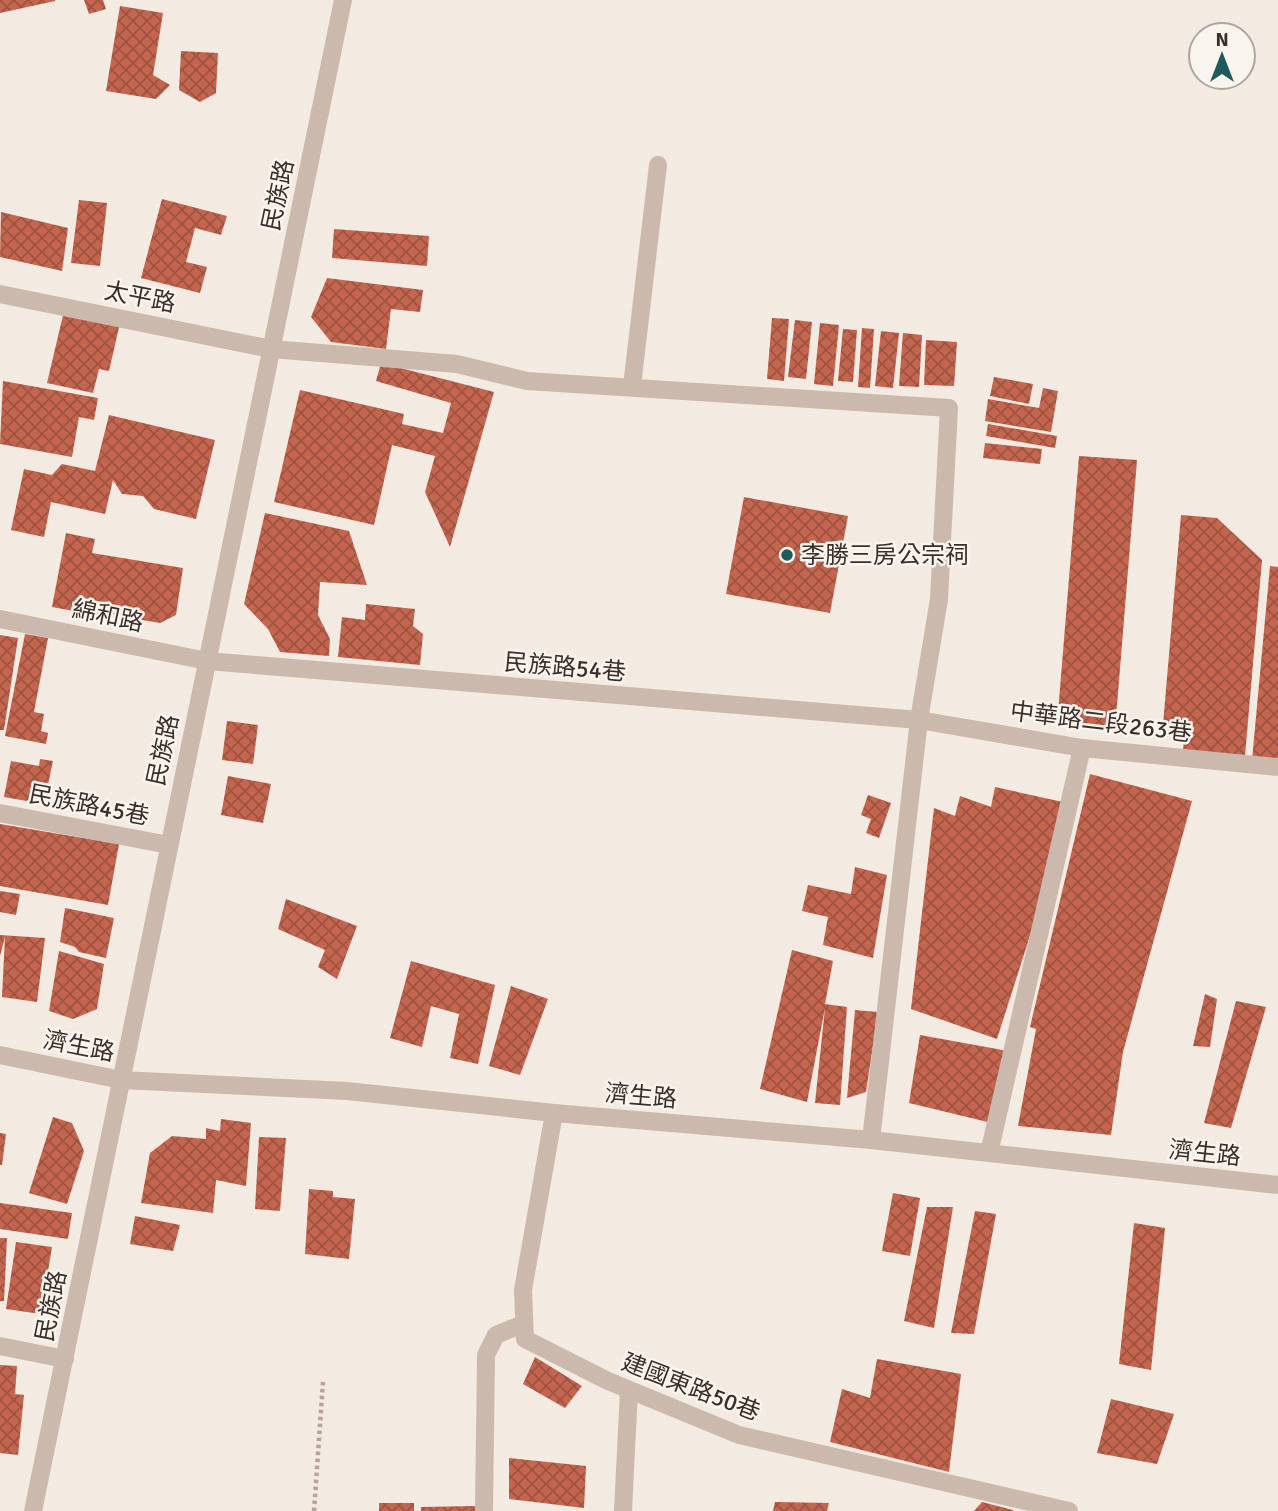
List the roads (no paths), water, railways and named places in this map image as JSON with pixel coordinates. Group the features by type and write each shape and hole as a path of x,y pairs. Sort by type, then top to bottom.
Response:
{"street":[{"name":"民族路","path":"33,1511 343,0"},
{"path":"632,386 658,165"},
{"name":"太平路","path":"0,294 271,349 457,364 527,381 948,408 939,598 919,720"},
{"name":"綿和路","path":"0,619 207,662"},
{"name":"民族路54巷","path":"207,662 919,720"},
{"path":"871,1140 919,720"},
{"name":"中華路二段263巷","path":"919,720 1082,748 1278,767"},
{"path":"989,1153 1082,748"},
{"name":"民族路45巷","path":"0,813 169,845"},
{"name":"濟生路","path":"0,1055 121,1080 347,1091 554,1113 871,1140 1278,1185"},
{"path":"484,1511 486,1355 496,1335 523,1324 523,1290 554,1113"},
{"name":"建國東路50巷","path":"523,1324 525,1339 629,1390 739,1435 1069,1511"},
{"path":"0,1346 65,1359"},
{"path":"623,1511 629,1390"}],"place":[{"name":"李勝三房公宗祠","path":"787,555"}]}
